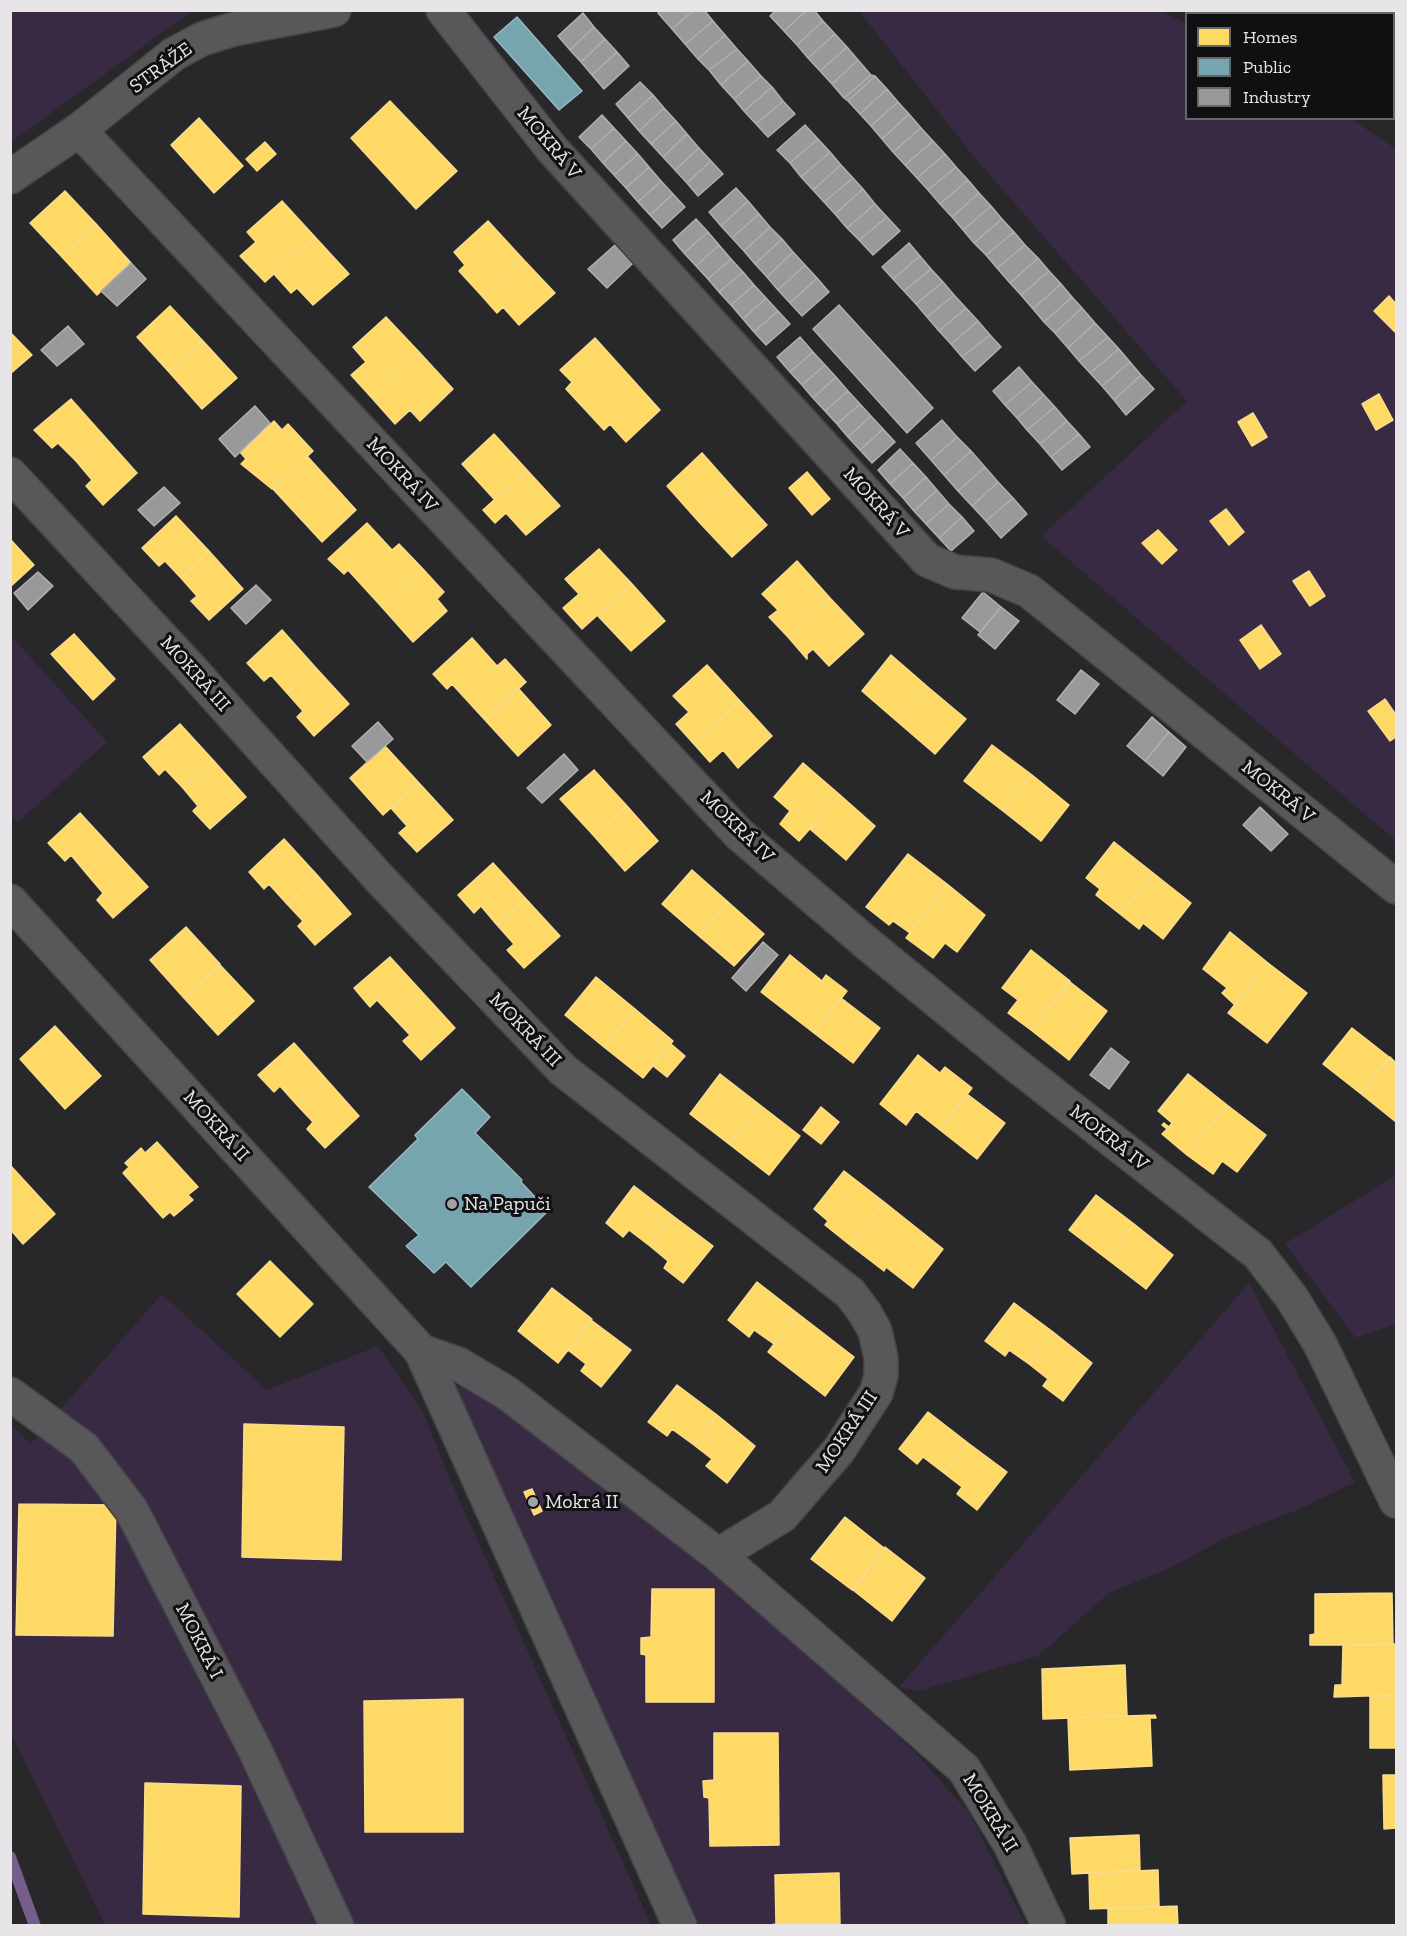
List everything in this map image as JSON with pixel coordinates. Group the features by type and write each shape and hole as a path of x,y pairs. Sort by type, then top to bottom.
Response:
{"street":[{"name":"STRÁŽE","path":"10,177 79,130 174,54 202,39 234,30 334,10"},
{"name":"MOKRÁ V","path":"442,10 552,149 927,560 955,572 991,575 1029,591 1396,887"},
{"name":"MOKRÁ IV","path":"79,130 739,834 994,1048 1258,1254 1292,1298 1320,1344 1396,1501"},
{"name":"MOKRÁ III","path":"10,474 192,670 379,878 563,1070 850,1293 865,1313 875,1331 881,1358 881,1376 876,1393 839,1450 782,1516 718,1556"},
{"name":"MOKRÁ II","path":"10,901 421,1351 680,1926"},
{"name":"MOKRÁ II","path":"421,1351 458,1364 507,1393 718,1556 964,1769 1010,1844 1049,1926"},
{"name":"MOKRÁ I","path":"10,1394 84,1448 132,1511 255,1750 337,1926"}],"shaded area":[{"path":"11,10 192,10 192,11 11,142"},
{"path":"859,11 1162,11 1185,23 1185,120 1352,120 1396,149 1396,841 1041,536 1187,401 975,158"},
{"path":"13,638 107,742 18,822 10,814 10,640"},
{"path":"1396,1175 1396,1324 1356,1338 1285,1244"},
{"path":"1249,1283 1355,1482 1302,1508 1225,1538 1172,1567 1109,1593 1038,1656 919,1691 899,1687"},
{"path":"162,1294 267,1390 378,1346 424,1414 445,1468 651,1925 105,1925 11,1733 11,1425 30,1444"},
{"path":"469,1383 566,1454 791,1639 915,1752 970,1814 1025,1925 697,1925 456,1396 457,1388"}],"building: Homes":[{"path":"390,101 457,171 416,209 351,138"},
{"path":"199,118 243,166 214,193 171,145"},
{"path":"265,142 276,154 257,171 246,159"},
{"path":"65,191 97,225 62,257 30,223"},
{"path":"282,201 315,237 265,282 240,256 256,242 247,232"},
{"path":"488,221 522,258 481,295 459,271 465,265 454,252"},
{"path":"97,225 131,263 97,295 62,257"},
{"path":"315,237 349,274 313,305 297,288 291,293 274,274"},
{"path":"522,258 555,293 519,325 503,307 497,313 481,295"},
{"path":"1389,296 1396,304 1396,333 1374,311"},
{"path":"170,306 203,341 169,372 137,337"},
{"path":"386,317 420,353 371,397 351,375 366,362 353,347"},
{"path":"10,332 32,355 10,374"},
{"path":"595,338 660,410 626,442 610,424 604,430 566,389 572,382 560,370"},
{"path":"203,341 237,378 202,409 169,372"},
{"path":"420,353 453,389 420,421 410,410 395,424 371,397"},
{"path":"1379,394 1393,420 1376,430 1362,404"},
{"path":"71,399 104,436 76,461 58,443 52,448 34,430"},
{"path":"1253,413 1267,437 1252,446 1238,422"},
{"path":"274,421 282,430 288,424 313,451 272,489 241,464 246,459 240,452"},
{"path":"494,434 527,470 494,499 462,464"},
{"path":"104,436 137,473 103,505 86,486 92,480 76,461"},
{"path":"702,453 734,489 699,522 667,486"},
{"path":"307,456 356,510 322,542 273,489"},
{"path":"527,470 560,506 526,535 506,513 495,523 483,510"},
{"path":"807,472 830,499 812,515 789,488"},
{"path":"734,489 767,525 732,557 699,522"},
{"path":"1226,509 1244,532 1229,545 1210,521"},
{"path":"176,516 209,551 181,578 165,561 159,566 142,548"},
{"path":"367,523 392,550 399,544 422,568 380,605 348,570 344,574 328,559"},
{"path":"1158,530 1177,550 1162,564 1142,543"},
{"path":"10,539 34,565 10,587"},
{"path":"599,549 632,584 582,629 563,608 579,594 565,579"},
{"path":"209,551 243,589 209,620 191,601 197,596 181,578"},
{"path":"797,561 830,598 788,637 769,617 778,610 762,594"},
{"path":"422,568 444,592 437,599 447,611 413,642 380,605"},
{"path":"1309,571 1325,596 1310,606 1293,581"},
{"path":"632,584 665,621 631,651 598,616"},
{"path":"830,598 864,634 829,666 813,649 807,654 807,659 788,637"},
{"path":"1261,625 1281,654 1260,669 1240,640"},
{"path":"282,630 316,668 287,693 271,675 264,681 247,663"},
{"path":"74,634 115,679 93,700 51,654"},
{"path":"472,638 497,666 505,659 526,682 485,720 452,684 447,689 433,674"},
{"path":"891,655 929,688 899,723 862,691"},
{"path":"707,665 740,701 693,743 676,724 689,712 673,696"},
{"path":"316,668 349,704 314,736 297,717 303,711 287,693"},
{"path":"518,688 551,725 518,756 485,720"},
{"path":"929,688 966,719 935,754 899,723"},
{"path":"1385,699 1396,715 1396,737 1390,741 1368,711"},
{"path":"740,701 772,736 738,768 723,750 710,762 693,743"},
{"path":"180,724 213,760 183,788 165,769 159,775 143,757"},
{"path":"992,745 1032,775 1003,811 964,781"},
{"path":"385,746 419,783 383,815 350,778"},
{"path":"213,760 246,797 210,829 193,811 198,806 183,788"},
{"path":"803,763 840,795 799,841 780,824 790,811 774,797"},
{"path":"594,770 627,806 594,836 560,799"},
{"path":"1032,775 1069,805 1041,841 1003,811"},
{"path":"419,783 453,820 417,852 399,833 407,826 391,808"},
{"path":"840,795 875,826 846,860 810,829"},
{"path":"627,806 658,841 625,871 594,836"},
{"path":"80,813 114,850 86,873 71,855 65,861 48,843"},
{"path":"284,839 318,876 287,904 269,884 264,889 249,872"},
{"path":"1114,842 1153,873 1120,914 1096,895 1100,889 1086,878"},
{"path":"114,850 148,887 113,918 97,900 103,893 86,873"},
{"path":"908,854 947,884 910,933 893,921 889,925 866,907"},
{"path":"493,863 526,899 497,925 481,906 474,913 458,895"},
{"path":"692,870 728,902 699,936 662,904"},
{"path":"1153,873 1191,903 1163,939 1143,923 1139,929 1120,914"},
{"path":"318,876 351,914 315,945 298,926 303,921 287,904"},
{"path":"947,884 985,915 957,952 945,943 933,958 906,938"},
{"path":"526,899 560,936 524,968 507,950 514,944 497,925"},
{"path":"728,902 764,934 734,966 699,936"},
{"path":"186,927 220,964 184,998 150,960"},
{"path":"1230,932 1268,963 1235,1005 1222,993 1227,988 1203,969"},
{"path":"1031,950 1070,981 1031,1030 1008,1013 1018,1000 1002,988"},
{"path":"790,955 822,981 826,975 847,991 814,1033 761,992"},
{"path":"390,957 423,993 393,1017 377,1000 370,1007 354,988"},
{"path":"1268,963 1307,993 1267,1043 1228,1013"},
{"path":"220,965 254,1001 218,1035 184,998"},
{"path":"596,977 635,1009 604,1047 565,1015"},
{"path":"1070,982 1107,1011 1069,1060 1031,1030"},
{"path":"423,993 455,1028 421,1060 403,1041 410,1035 393,1017"},
{"path":"841,998 880,1028 853,1063 814,1033"},
{"path":"635,1009 673,1041 643,1078 604,1047"},
{"path":"55,1026 101,1076 65,1109 20,1059"},
{"path":"1352,1028 1389,1057 1360,1093 1323,1064"},
{"path":"294,1043 326,1079 297,1105 280,1086 274,1092 258,1075"},
{"path":"671,1044 685,1056 667,1077 652,1065"},
{"path":"918,1055 940,1073 945,1067 972,1088 940,1130 916,1111 906,1125 880,1104"},
{"path":"1390,1057 1396,1063 1396,1122 1360,1093"},
{"path":"720,1074 760,1105 729,1144 690,1114"},
{"path":"1188,1074 1227,1105 1187,1155 1162,1134 1167,1129 1162,1125 1164,1123 1169,1127 1172,1123 1158,1111"},
{"path":"326,1079 359,1116 325,1148 307,1129 313,1122 297,1105"},
{"path":"967,1094 1005,1123 977,1159 940,1130"},
{"path":"760,1105 800,1136 769,1175 729,1144"},
{"path":"1227,1105 1266,1135 1237,1172 1222,1161 1213,1174 1187,1155"},
{"path":"821,1107 839,1122 821,1144 803,1130"},
{"path":"157,1142 198,1187 188,1195 193,1200 174,1216 170,1212 163,1218 123,1173 129,1167 125,1163 141,1148 145,1153"},
{"path":"10,1165 55,1214 23,1244 10,1229"},
{"path":"844,1171 884,1202 850,1245 825,1225 828,1221 814,1209"},
{"path":"634,1186 673,1216 650,1246 629,1230 623,1237 606,1223"},
{"path":"1096,1195 1134,1224 1107,1259 1069,1230"},
{"path":"884,1202 943,1249 913,1288 886,1267 884,1271 850,1245"},
{"path":"673,1216 713,1246 683,1283 664,1268 668,1261 650,1246"},
{"path":"1134,1224 1173,1255 1146,1289 1107,1259"},
{"path":"270,1261 313,1304 280,1337 237,1294"},
{"path":"757,1282 797,1313 774,1344 754,1330 749,1337 728,1320"},
{"path":"552,1288 592,1319 558,1363 518,1331"},
{"path":"1014,1303 1053,1332 1029,1364 1009,1350 1005,1356 985,1341"},
{"path":"797,1313 854,1357 825,1396 768,1352"},
{"path":"591,1320 631,1350 601,1387 581,1371 586,1364 568,1350"},
{"path":"1053,1332 1092,1363 1063,1401 1043,1386 1048,1379 1029,1364"},
{"path":"677,1385 717,1415 694,1445 672,1429 667,1436 648,1422"},
{"path":"928,1412 968,1443 944,1473 923,1457 917,1464 899,1449"},
{"path":"717,1415 755,1446 727,1483 706,1466 712,1459 694,1445"},
{"path":"244,1424 344,1427 341,1560 242,1557"},
{"path":"968,1443 1007,1472 977,1510 957,1494 962,1487 944,1473"},
{"name":"Mokrá II","path":"532,1489 542,1511 534,1515 524,1492"},
{"path":"19,1504 116,1505 113,1636 16,1635"},
{"path":"845,1517 884,1548 852,1590 811,1559"},
{"path":"885,1547 925,1578 892,1621 853,1590"},
{"path":"652,1589 714,1589 714,1702 646,1702 646,1655 641,1654 641,1638 651,1637"},
{"path":"1392,1593 1393,1645 1310,1645 1310,1635 1315,1634 1315,1594"},
{"path":"1396,1644 1396,1695 1334,1697 1335,1685 1342,1685 1343,1645"},
{"path":"1125,1665 1127,1716 1043,1719 1042,1669"},
{"path":"1370,1696 1396,1696 1396,1748 1370,1748"},
{"path":"463,1699 463,1832 365,1832 364,1701"},
{"path":"1155,1715 1156,1718 1150,1718 1152,1766 1070,1770 1068,1718"},
{"path":"714,1733 778,1733 779,1845 710,1846 709,1798 704,1797 703,1781 714,1780"},
{"path":"1383,1775 1396,1775 1396,1828 1384,1829"},
{"path":"145,1783 241,1786 239,1917 143,1914"},
{"path":"1139,1835 1140,1870 1072,1874 1070,1838"},
{"path":"1158,1870 1159,1906 1090,1909 1089,1873"},
{"path":"839,1873 840,1926 766,1926 776,1924 775,1875"},
{"path":"1177,1906 1178,1926 1108,1926 1108,1909"}],"building: Public":[{"path":"517,17 582,91 559,110 494,37"},
{"path":"462,1089 490,1117 475,1133 522,1180 521,1182 548,1211 471,1287 446,1262 434,1273 406,1246 419,1235 369,1187 418,1139 415,1135"}],"building: Industry":[{"path":"662,10 694,10 672,29 658,13"},
{"path":"694,10 704,10 713,21 685,44 672,29"},
{"path":"776,10 807,10 784,31 770,16"},
{"path":"807,10 814,10 823,21 797,45 784,31"},
{"path":"583,13 594,27 570,50 558,36"},
{"path":"713,21 725,35 698,59 685,44"},
{"path":"823,21 835,34 808,58 797,45"},
{"path":"594,27 605,39 581,62 570,50"},
{"path":"835,34 847,47 820,71 808,58"},
{"path":"725,35 737,49 709,70 698,59"},
{"path":"605,39 617,52 592,75 581,62"},
{"path":"847,47 858,60 832,84 820,71"},
{"path":"737,49 748,61 721,85 709,70"},
{"path":"617,52 629,66 604,89 592,75"},
{"path":"858,60 871,75 844,98 832,84"},
{"path":"748,61 761,76 734,99 721,85"},
{"path":"871,75 875,76 848,101 844,98"},
{"path":"761,76 772,87 744,111 734,99"},
{"path":"875,76 887,89 860,114 848,101"},
{"path":"640,82 653,95 628,118 616,104"},
{"path":"772,87 783,101 756,124 744,111"},
{"path":"887,89 898,102 871,126 860,114"},
{"path":"653,95 664,108 639,131 628,118"},
{"path":"783,101 795,114 768,137 756,124"},
{"path":"898,102 909,114 882,139 871,126"},
{"path":"664,108 676,121 651,144 639,131"},
{"path":"909,114 921,128 893,152 882,139"},
{"path":"602,115 614,128 591,149 579,137"},
{"path":"676,121 687,134 663,157 651,144"},
{"path":"805,125 818,139 790,163 777,150"},
{"path":"614,128 626,141 603,163 591,149"},
{"path":"921,128 933,141 905,165 893,152"},
{"path":"687,134 699,148 675,170 663,157"},
{"path":"818,139 830,152 801,177 790,163"},
{"path":"626,141 638,154 614,175 603,163"},
{"path":"933,141 945,154 917,178 905,165"},
{"path":"699,148 711,161 687,183 675,170"},
{"path":"830,152 841,165 813,190 801,177"},
{"path":"638,154 649,167 626,188 614,175"},
{"path":"945,154 956,167 928,190 917,178"},
{"path":"711,161 723,174 698,196 687,183"},
{"path":"841,165 853,178 824,202 813,190"},
{"path":"649,167 661,181 638,202 626,188"},
{"path":"956,167 968,180 940,204 928,190"},
{"path":"853,178 863,189 835,214 824,202"},
{"path":"968,180 979,193 952,217 940,204"},
{"path":"661,181 673,194 650,215 638,202"},
{"path":"736,188 748,201 721,226 709,212"},
{"path":"863,189 875,204 847,228 835,214"},
{"path":"979,193 991,206 963,230 952,217"},
{"path":"673,194 685,207 662,228 650,215"},
{"path":"748,201 759,214 732,238 721,226"},
{"path":"875,204 887,217 859,240 847,228"},
{"path":"991,206 1002,219 974,243 963,230"},
{"path":"759,214 770,227 744,251 732,238"},
{"path":"887,217 900,231 873,255 859,240"},
{"path":"696,219 708,232 684,253 673,240"},
{"path":"1002,219 1014,232 986,255 974,243"},
{"path":"770,227 782,239 755,264 744,251"},
{"path":"708,232 719,245 696,266 684,253"},
{"path":"1014,232 1025,245 997,268 986,255"},
{"path":"782,239 793,252 767,277 755,264"},
{"path":"909,243 920,256 893,279 882,267"},
{"path":"615,245 633,263 607,288 588,269"},
{"path":"719,245 731,259 708,279 696,266"},
{"path":"1025,245 1038,258 1010,283 997,268"},
{"path":"793,252 805,265 778,290 767,277"},
{"path":"920,256 931,269 904,291 893,279"},
{"path":"1038,258 1049,271 1021,295 1010,283"},
{"path":"731,259 743,272 719,292 708,279"},
{"path":"131,263 146,279 117,306 101,291"},
{"path":"805,265 817,278 790,303 778,290"},
{"path":"931,269 943,282 916,304 904,291"},
{"path":"1049,271 1061,284 1033,309 1021,295"},
{"path":"743,272 754,285 731,305 719,292"},
{"path":"817,278 829,292 802,316 790,303"},
{"path":"943,282 954,295 927,317 916,304"},
{"path":"1061,284 1072,297 1044,322 1033,309"},
{"path":"754,285 766,298 743,319 731,305"},
{"path":"954,295 966,308 939,331 927,317"},
{"path":"1072,297 1082,308 1055,333 1044,322"},
{"path":"766,298 778,311 754,332 743,319"},
{"path":"839,305 933,408 907,433 813,329"},
{"path":"966,308 978,321 951,344 939,331"},
{"path":"1082,308 1095,323 1068,348 1055,333"},
{"path":"778,311 790,324 766,345 754,332"},
{"path":"978,321 990,335 962,357 951,344"},
{"path":"1095,323 1108,337 1079,361 1068,348"},
{"path":"68,326 84,344 57,366 41,350"},
{"path":"990,335 1001,347 975,371 962,357"},
{"path":"800,337 813,352 790,372 777,357"},
{"path":"1108,337 1119,349 1090,373 1079,361"},
{"path":"1119,349 1130,362 1102,386 1090,373"},
{"path":"813,352 825,365 802,385 790,372"},
{"path":"1130,362 1141,375 1114,400 1102,386"},
{"path":"825,365 836,377 813,398 802,385"},
{"path":"1019,367 1032,382 1005,405 993,391"},
{"path":"1141,375 1154,389 1126,415 1114,400"},
{"path":"836,377 848,391 825,411 813,398"},
{"path":"1032,382 1044,395 1017,418 1005,405"},
{"path":"848,391 860,404 837,424 825,411"},
{"path":"1044,395 1055,407 1027,430 1017,418"},
{"path":"860,404 871,416 848,437 837,424"},
{"path":"255,406 270,423 235,457 219,439"},
{"path":"1055,407 1067,421 1040,444 1027,430"},
{"path":"871,416 883,429 860,450 848,437"},
{"path":"942,420 957,437 931,460 916,443"},
{"path":"1067,421 1079,434 1051,457 1040,444"},
{"path":"883,429 895,442 872,463 860,450"},
{"path":"1079,434 1090,447 1062,470 1051,457"},
{"path":"957,437 971,451 944,475 931,460"},
{"path":"900,449 913,463 890,484 878,470"},
{"path":"971,451 985,467 958,491 944,475"},
{"path":"913,463 926,477 903,498 890,484"},
{"path":"985,467 998,482 972,506 958,491"},
{"path":"926,477 937,490 914,511 903,498"},
{"path":"998,482 1013,498 986,521 972,506"},
{"path":"164,487 180,503 154,526 138,510"},
{"path":"937,490 949,504 926,524 914,511"},
{"path":"1013,498 1027,514 1001,538 986,521"},
{"path":"949,504 962,517 939,538 926,524"},
{"path":"962,517 974,531 951,551 939,538"},
{"path":"38,572 53,586 28,610 14,593"},
{"path":"256,585 271,600 246,624 231,608"},
{"path":"983,592 1001,607 980,632 962,618"},
{"path":"1001,607 1019,621 995,649 978,635"},
{"path":"1081,670 1099,684 1075,714 1057,700"},
{"path":"1152,717 1169,732 1145,761 1127,746"},
{"path":"378,722 393,739 367,762 352,746"},
{"path":"1169,732 1186,747 1163,776 1145,761"},
{"path":"564,754 578,770 542,803 527,788"},
{"path":"1260,807 1288,834 1271,851 1243,825"},
{"path":"763,942 778,955 746,991 732,978"},
{"path":"1111,1048 1129,1062 1109,1089 1090,1075"}],"waterway":[{"path":"10,1857 35,1926"}],"place":[{"name":"Na Papuči","path":"452,1204"},
{"name":"Mokrá II","path":"533,1502"}]}
